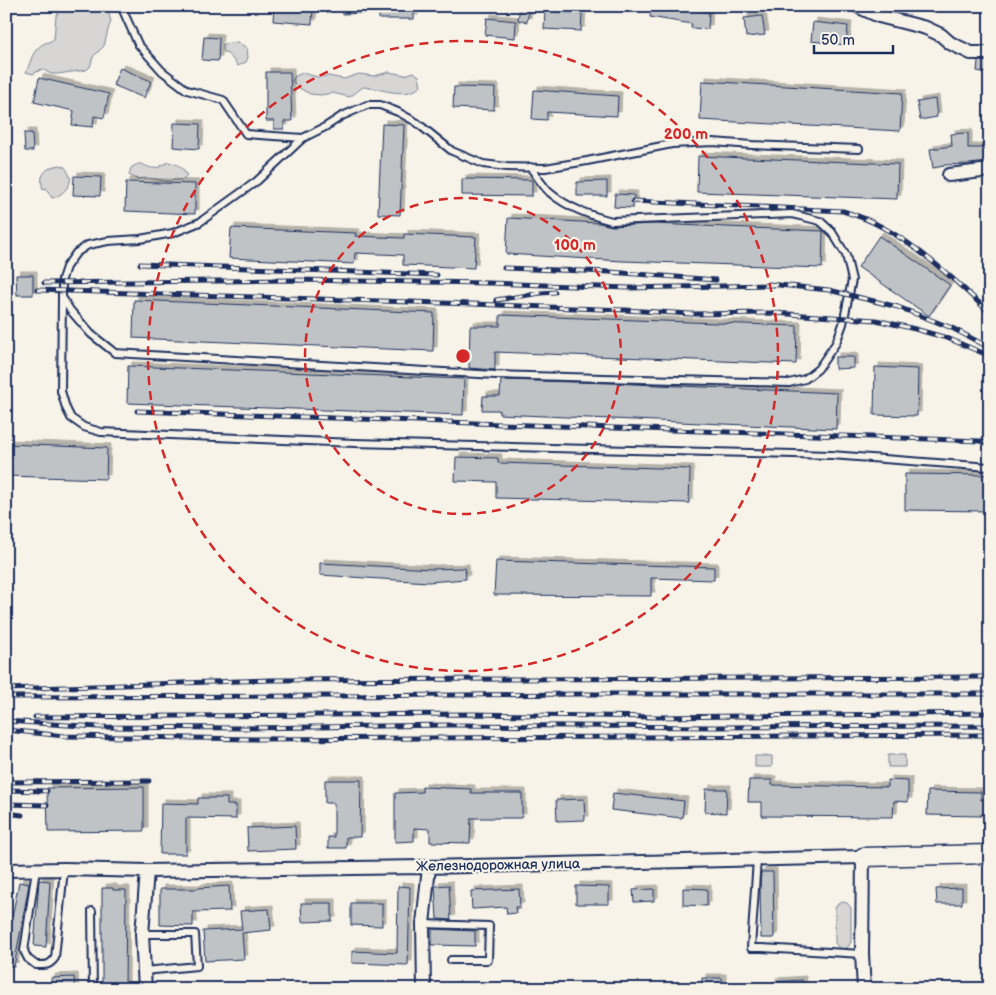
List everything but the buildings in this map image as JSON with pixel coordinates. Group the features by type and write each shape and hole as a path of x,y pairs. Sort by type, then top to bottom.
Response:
{"street":[{"path":"857,6 879,16 926,28 941,36 950,44 971,53 990,53"},
{"path":"950,175 990,170"},
{"name":"Железнодорожная улица","path":"6,870 147,871 429,867 990,854"},
{"path":"862,857 864,989"},
{"path":"424,989 423,924 429,867"},
{"path":"145,989 142,934 147,871"}],"lane":[{"path":"121,6 138,44 162,71 187,90 223,100 246,134 303,138"},
{"path":"859,149 713,142 672,144 545,168 507,167 483,164 452,151 416,122 398,112 380,105 367,105 342,116 303,138 256,181 200,222 173,233 88,245 76,253 66,267 62,279 61,391 66,408 71,418 84,427 101,432 354,443 831,455 990,467"},
{"path":"62,297 70,310 91,334 115,353 144,355 496,375 789,383 805,379 818,368 836,343 844,324 852,280 846,255 832,232 820,220 792,214 612,221 592,216 568,206 548,191 530,167"},
{"path":"756,859 751,948 862,954"},
{"path":"36,869 24,951 28,959 36,966 51,963 55,958 64,869"},
{"path":"92,910 93,989"},
{"path":"423,924 489,926 488,960 451,960"},
{"path":"142,934 195,934 197,966 144,971"}],"shaded area":[{"path":"63,6 107,6 111,22 104,46 93,57 90,67 86,70 57,74 51,74 42,69 33,74 26,72 36,50 54,39 56,16"},
{"path":"237,42 247,48 248,57 246,62 238,66 223,51 223,44"},
{"path":"389,72 405,75 414,72 419,76 421,86 415,90 401,93 363,87 350,97 332,93 310,94 299,88 292,81 294,77 302,73 318,77 328,76 344,79 359,74 374,76"},
{"path":"168,162 180,166 187,176 183,180 169,182 149,178 137,179 129,175 131,168 138,164 154,168"},
{"path":"60,165 65,167 70,176 70,182 63,192 52,198 46,188 43,189 42,176 47,170"},
{"path":"888,755 905,755 905,767 888,767"},
{"path":"755,756 772,756 772,767 755,767"},
{"path":"842,902 847,903 851,908 851,942 848,947 843,949 839,948 835,943 835,908"}],"railway":[{"path":"633,201 843,211 877,224 897,235 939,267 990,313"},
{"path":"140,264 437,275"},
{"path":"504,268 610,272 716,280"},
{"path":"44,283 294,280 489,283 629,288 774,285"},
{"path":"769,284 829,290 898,307 952,328 990,348"},
{"path":"37,290 472,304 691,314 774,313 876,320 947,338 990,356"},
{"path":"496,300 555,292"},
{"path":"137,411 929,439 980,441 990,444"},
{"path":"6,689 271,680 990,677"},
{"path":"6,697 990,694"},
{"path":"35,717 472,714 656,717 990,713"},
{"path":"6,721 98,727 241,728 450,725 714,727 990,726"},
{"path":"6,730 65,736 255,739 990,735"},
{"path":"6,782 149,781"},
{"path":"6,790 47,791"},
{"path":"6,804 47,805"},
{"path":"6,813 22,815"}]}
